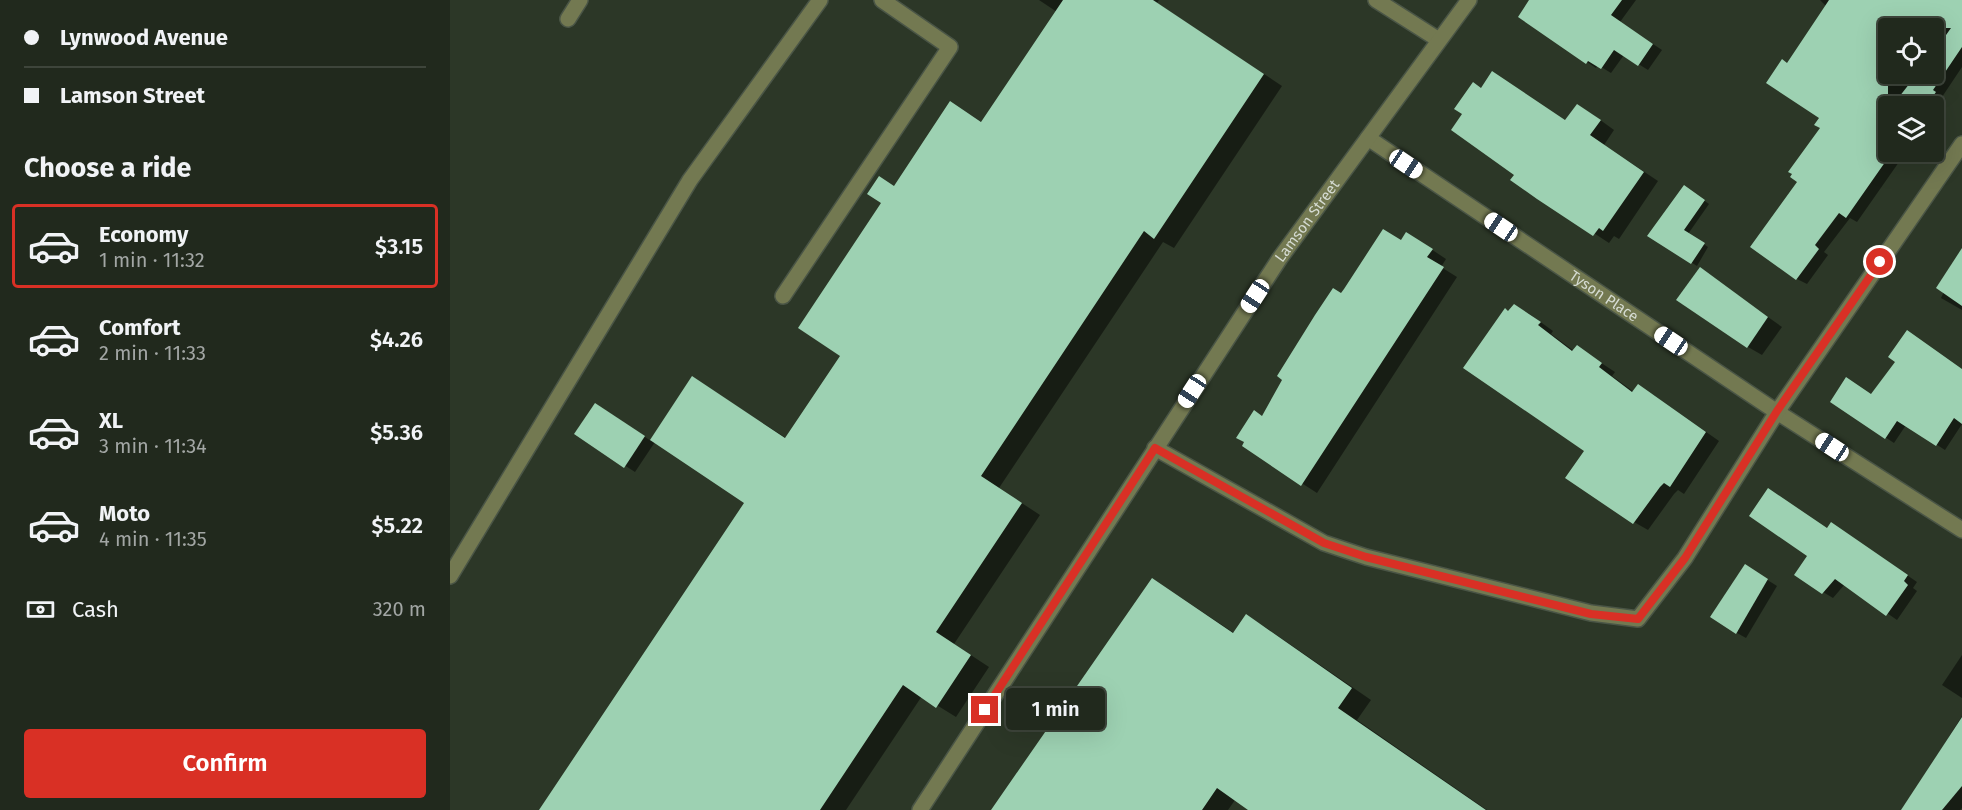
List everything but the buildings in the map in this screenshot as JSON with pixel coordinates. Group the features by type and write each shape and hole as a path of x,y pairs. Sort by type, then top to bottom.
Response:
{"street":[{"path":"568,19 580,0"},
{"path":"450,576 690,180 820,0"},
{"path":"783,296 950,47 882,0"},
{"path":"1376,0 1439,40"},
{"name":"Lamson Street","path":"920,810 1280,258 1469,0"},
{"name":"Tyson Place","path":"1368,138 1777,411 1962,530"},
{"path":"1155,448 1324,543 1366,557 1591,614 1638,619 1685,558 1777,411 1962,144"}],"route":[{"path":"985,710 1155,448 1324,543 1366,557 1591,614 1638,619 1685,558 1777,411 1880,262"}]}
